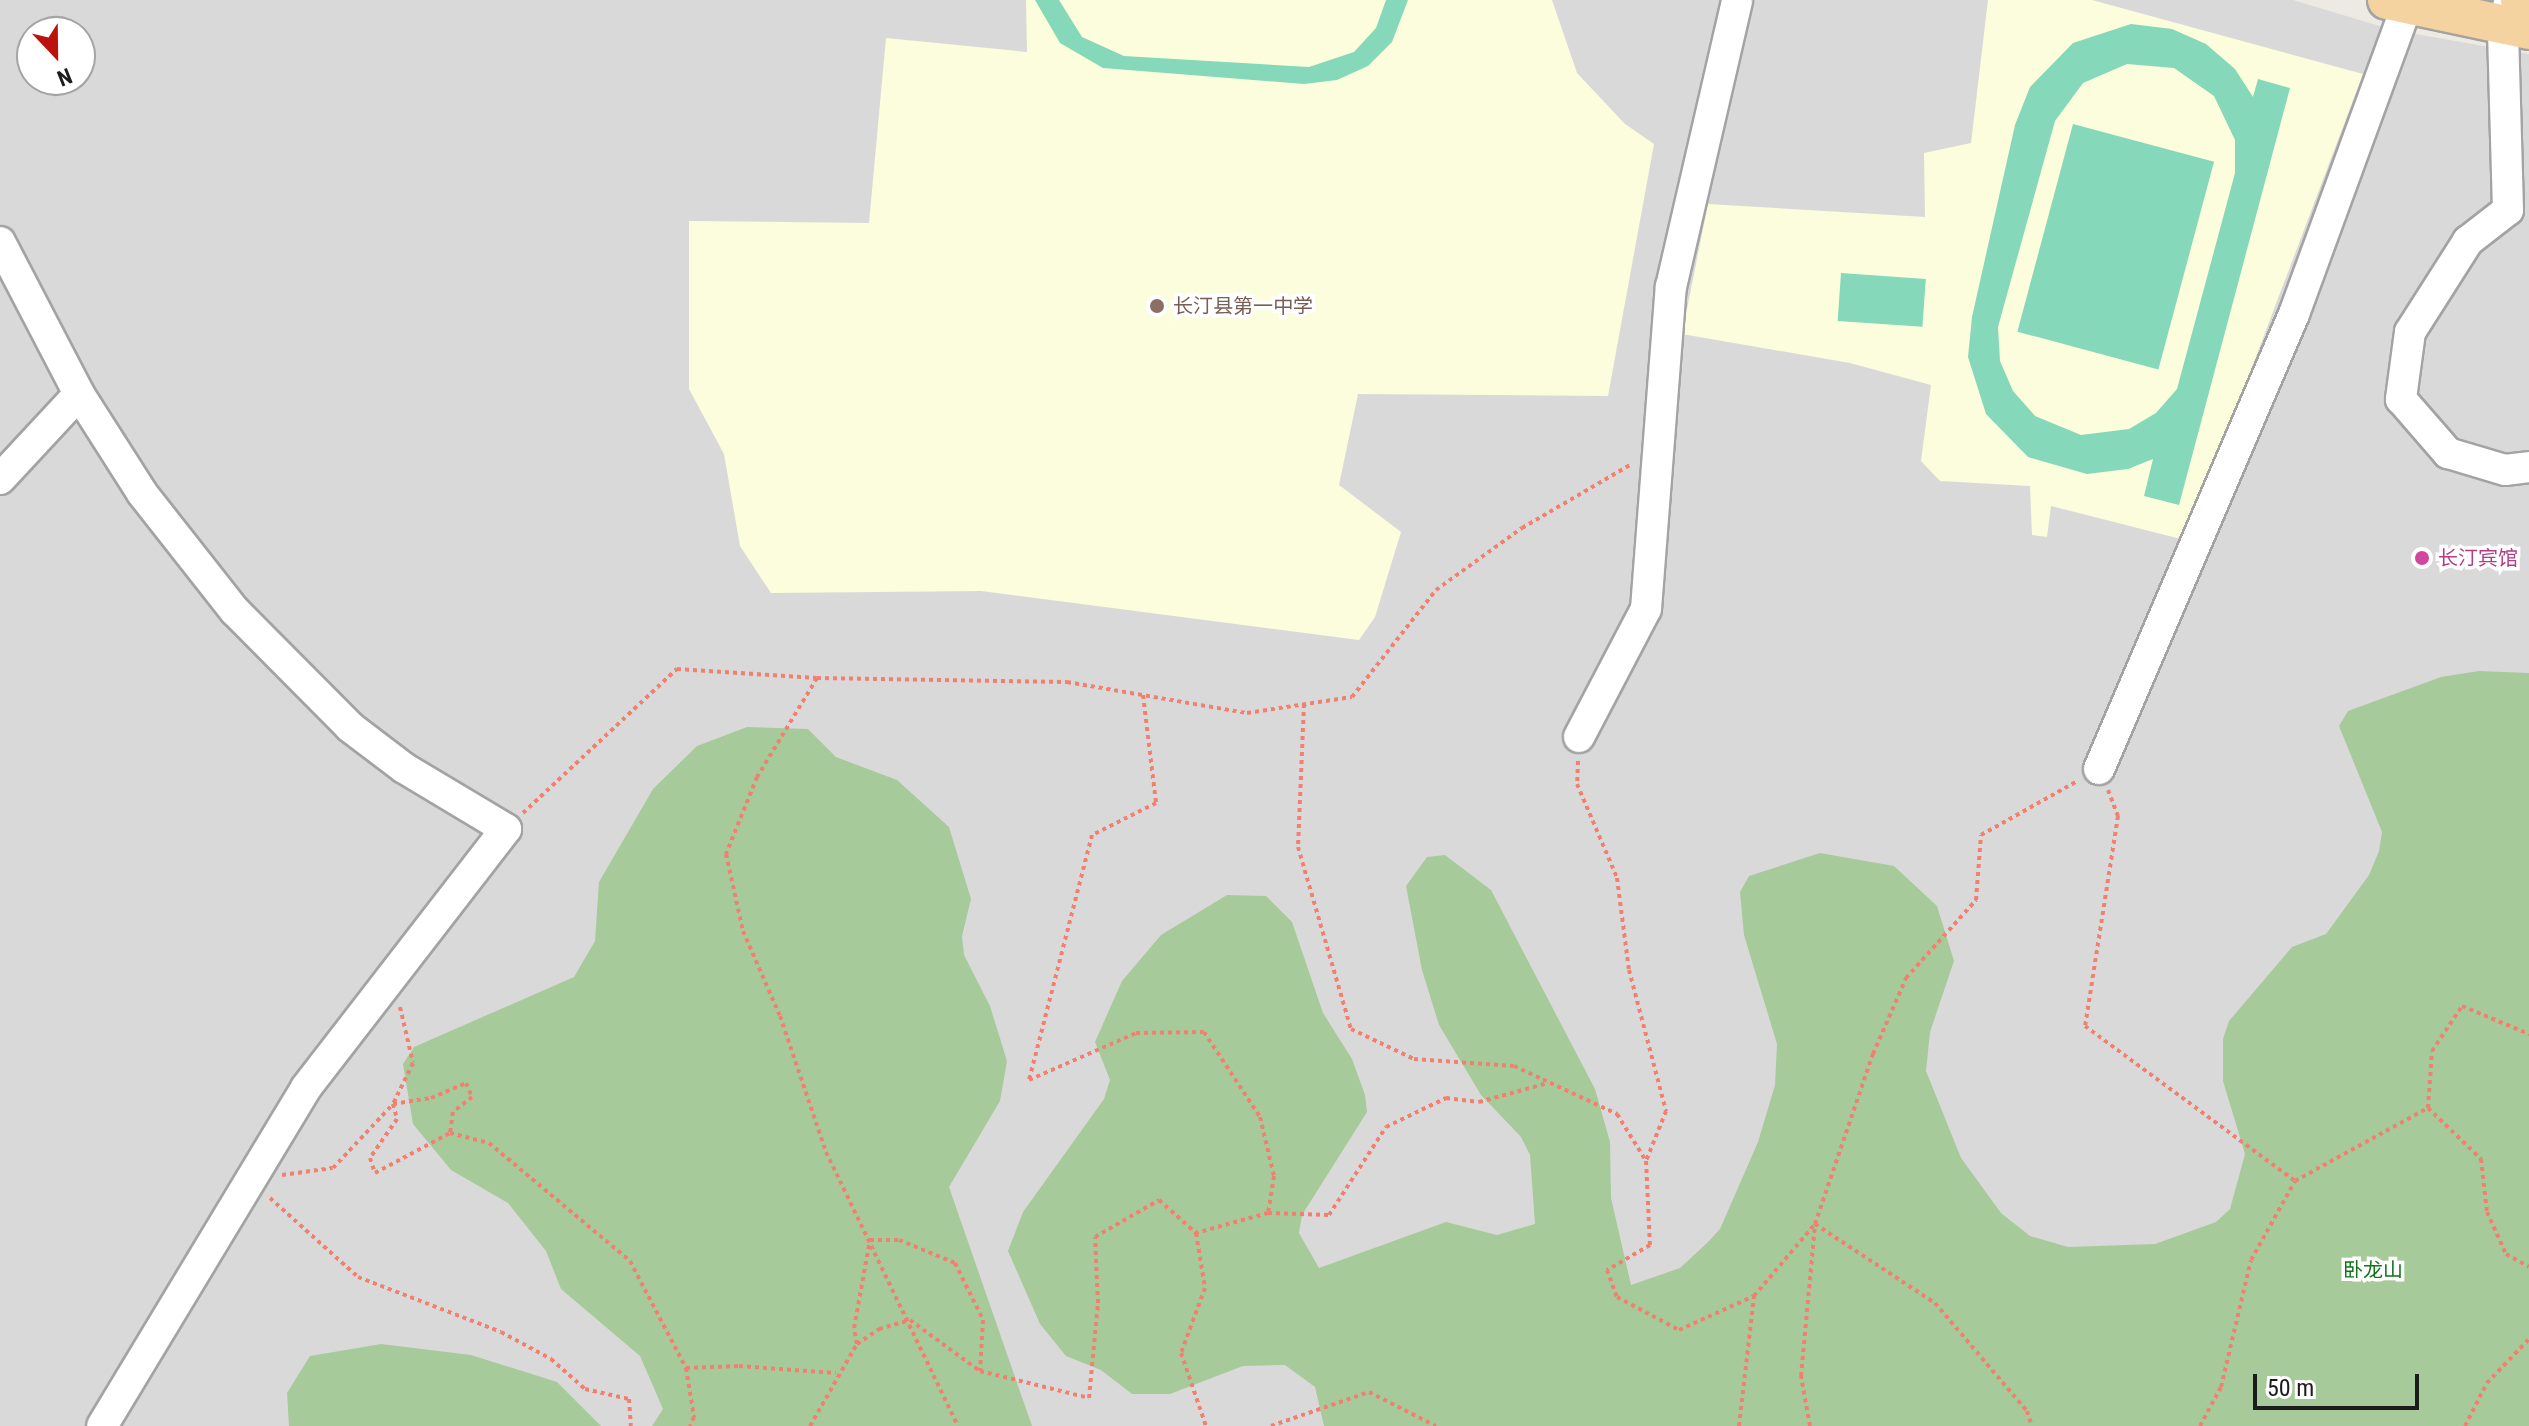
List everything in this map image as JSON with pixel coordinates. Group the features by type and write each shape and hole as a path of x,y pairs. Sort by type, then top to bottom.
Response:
{"main road":[{"path":"2397,3 2518,12"}],"street":[{"path":"1579,737 1646,609 1671,287 1737,0"},
{"path":"2099,769 2294,314 2397,3"},
{"path":"2518,12 2518,217 2468,241 2410,332 2401,399 2448,453 2505,470 2529,467"},
{"path":"0,242 79,394 142,493 235,611 350,727 404,768 506,829 306,1088 102,1426"},
{"path":"0,479 79,394"}],"path":[{"path":"506,829 677,669 817,678 1067,682 1247,713 1352,697 1436,590 1522,528 1659,448"},
{"path":"817,678 757,777 726,854 743,931 780,1016 826,1152 910,1320 958,1426"},
{"path":"1143,695 1156,803 1092,835 1029,1080 1136,1033 1204,1032 1260,1117 1274,1176 1268,1213"},
{"path":"1304,704 1298,847 1351,1029 1414,1059 1514,1066 1617,1114 1646,1161"},
{"path":"1579,737 1577,784 1617,878 1629,970 1666,1111 1646,1161 1650,1245 1607,1270 1617,1297 1679,1330 1754,1296 1815,1224"},
{"path":"1810,1426 1801,1376 1815,1224 1873,1054 1906,978 1976,900 1981,835 2099,769 2118,816 2085,1026 2295,1181"},
{"path":"254,1174 287,1176 333,1168 393,1104 413,1063 392,976"},
{"path":"2428,1108 2432,1051 2462,1006 2529,1034"},
{"path":"393,1104 431,1098 466,1083 472,1097 453,1112 450,1133"},
{"path":"1196,1233 1268,1213 1329,1215 1386,1127 1446,1098 1479,1102 1548,1083"},
{"path":"393,1104 397,1119 370,1158 375,1173 450,1133 489,1143 630,1261 686,1368 694,1417 690,1426"},
{"path":"2200,1426 2221,1387 2251,1260 2295,1181 2428,1108"},
{"path":"2428,1108 2481,1159 2487,1212 2506,1254 2529,1267"},
{"path":"254,1174 358,1277 501,1332 551,1359 585,1389 629,1399 631,1426"},
{"path":"910,1320 980,1371 1089,1398 1098,1303 1095,1237 1159,1200 1196,1233 1205,1288 1181,1353 1206,1426"},
{"path":"1815,1224 1935,1303 2027,1411 2032,1426"},
{"path":"857,1344 854,1328 870,1240"},
{"path":"870,1240 899,1240 955,1263 983,1320 980,1371"},
{"path":"1739,1426 1754,1296"},
{"path":"810,1426 836,1373 857,1344 879,1329 910,1320"},
{"path":"2465,1426 2487,1383 2529,1339"},
{"path":"686,1368 739,1366 836,1373"},
{"path":"1271,1426 1369,1392 1436,1426"}],"shaded area":[{"path":"0,0 2293,0 2393,30 2529,54 2529,1426 0,1426"},
{"name":"长汀县第一中学","path":"1026,0 1552,0 1577,73 1625,124 1654,144 1608,396 1358,394 1339,485 1401,532 1375,617 1359,640 981,591 771,593 740,546 724,454 689,389 689,221 869,223 886,38 1027,52"},
{"path":"1988,0 2092,0 2363,74 2190,531 2177,538 2051,506 2047,537 2032,535 2030,486 1940,481 1921,461 1931,385 1850,363 1682,334 1708,204 1925,217 1924,153 1971,143"}],"green space":[{"path":"1035,0 1059,0 1082,37 1124,56 1309,67 1354,52 1376,28 1386,0 1408,0 1392,42 1368,66 1337,80 1304,84 1103,68 1060,43"},
{"path":"2131,24 2172,29 2206,44 2235,69 2253,97 2258,79 2290,88 2179,505 2144,496 2153,459 2128,469 2087,474 2028,457 1986,414 1968,357 1972,317 2015,125 2030,87 2073,43","holes":["2127,64 2174,68 2214,96 2235,140 2235,173 2177,389 2156,413 2129,429 2081,435 2035,416 2013,391 2000,361 1998,327 2055,121 2083,83"]},
{"path":"2073,124 2214,162 2158,369 2017,332"},
{"path":"1841,273 1926,279 1922,327 1838,321"},
{"name":"卧龙山","path":"2479,671 2529,673 2529,1426 1324,1426 1315,1387 1285,1365 1243,1366 1170,1394 1132,1394 1101,1370 1066,1356 1040,1324 1008,1251 1023,1212 1104,1099 1110,1080 1095,1042 1122,981 1161,935 1227,895 1266,896 1292,922 1323,1013 1352,1059 1365,1095 1367,1112 1302,1215 1299,1233 1319,1268 1446,1222 1497,1235 1535,1224 1530,1155 1521,1137 1481,1095 1439,1025 1422,970 1406,886 1427,857 1445,855 1491,890 1595,1089 1610,1142 1611,1198 1631,1285 1680,1268 1720,1229 1758,1142 1775,1085 1777,1044 1744,935 1740,892 1749,876 1820,853 1894,866 1937,906 1954,961 1930,1032 1926,1071 1961,1158 2001,1213 2030,1236 2068,1247 2155,1244 2216,1222 2230,1209 2245,1154 2223,1081 2223,1039 2229,1021 2292,947 2326,934 2369,875 2379,851 2382,832 2339,726 2348,711 2441,677"},
{"path":"747,727 808,729 836,757 897,780 949,827 971,899 962,936 964,955 990,1006 1007,1061 1000,1101 949,1187 1032,1426 652,1426 663,1409 640,1356 561,1289 546,1251 508,1203 451,1170 413,1124 403,1064 414,1047 574,977 595,941 599,882 653,789 697,746"},
{"path":"381,1344 471,1355 557,1382 601,1426 289,1426 287,1393 310,1356"}],"place":[{"name":"长汀县第一中学","path":"1157,306"},
{"name":"长汀宾馆","path":"2422,558"}]}
